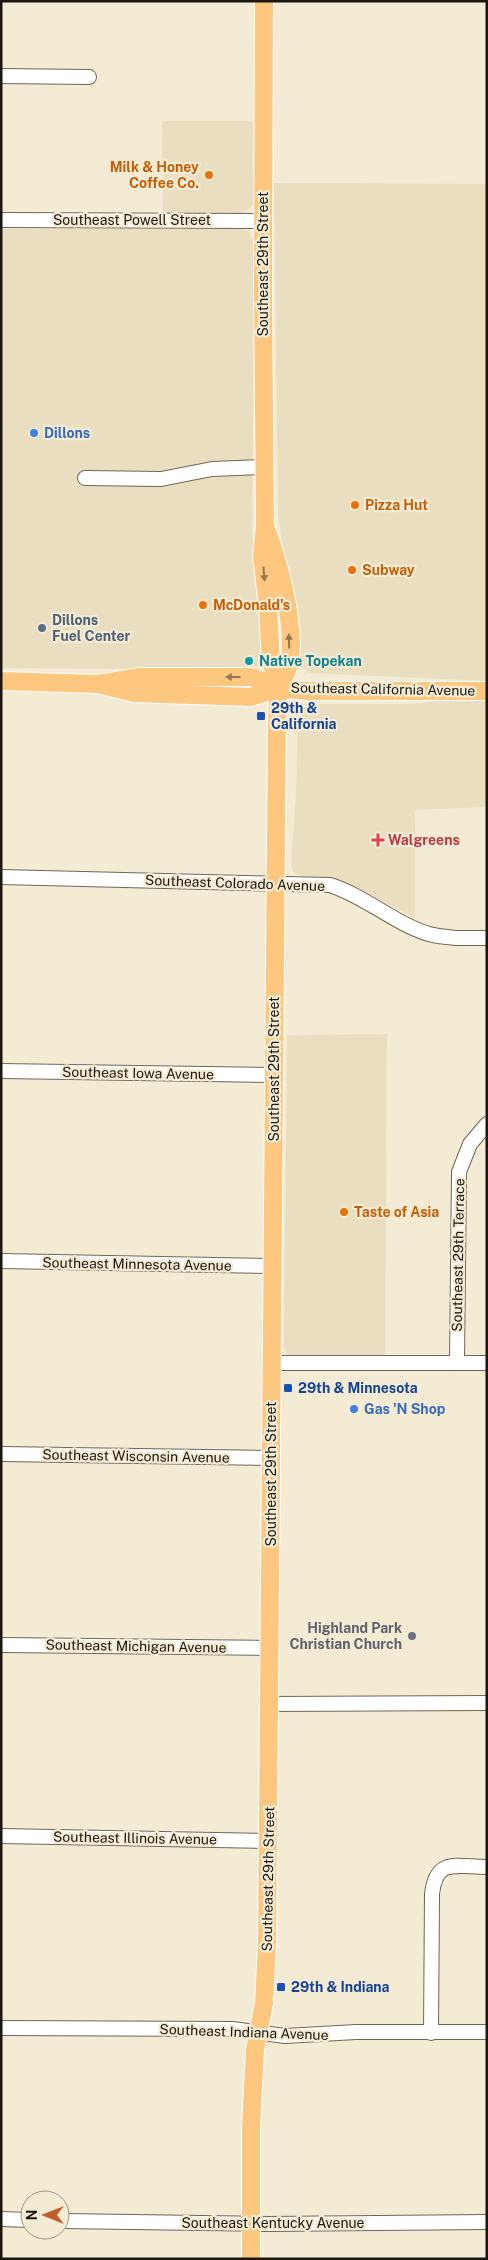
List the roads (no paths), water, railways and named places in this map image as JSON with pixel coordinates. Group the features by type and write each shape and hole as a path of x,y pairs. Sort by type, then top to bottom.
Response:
{"main road":[{"name":"Southeast 29th Street","path":"251,2259 251,2128 255,2050 263,2011 266,1975 270,1704 275,883 280,688 290,662 288,617 277,556 266,526 263,221 264,1"},
{"name":"Southeast California Avenue","path":"1,681 98,684 140,677 251,677 280,688 306,691 487,691"}],"street":[{"path":"1,76 88,77"},
{"name":"Southeast Powell Street","path":"1,220 263,221"},
{"path":"85,478 161,479 212,469 264,467"},
{"name":"Southeast Colorado Avenue","path":"1,877 330,885 346,890 428,934 458,938 487,938"},
{"name":"Southeast Iowa Avenue","path":"1,1071 274,1075"},
{"name":"Southeast 29th Terrace","path":"457,1363 459,1172 470,1144 487,1124"},
{"name":"Southeast Minnesota Avenue","path":"1,1261 273,1266"},
{"path":"272,1363 487,1363"},
{"name":"Southeast Wisconsin Avenue","path":"1,1454 271,1458"},
{"name":"Southeast Michigan Avenue","path":"1,1645 270,1648"},
{"path":"270,1704 487,1703"},
{"name":"Southeast Illinois Avenue","path":"1,1836 268,1841"},
{"path":"431,2033 432,1894 437,1873 449,1866 487,1867"},
{"name":"Southeast Indiana Avenue","path":"1,2028 232,2029 284,2036 487,2032"},
{"path":"1,2219 20,2220"},
{"name":"Southeast Kentucky Avenue","path":"70,2221 252,2223 487,2222"}],"place":[{"name":"Milk & Honey Coffee Co.","path":"209,175"},
{"name":"Dillons","path":"34,433"},
{"name":"Pizza Hut","path":"355,505"},
{"name":"Subway","path":"352,570"},
{"name":"McDonald's","path":"203,605"},
{"name":"Dillons Fuel Center","path":"42,628"},
{"name":"Native Topekan","path":"249,661"},
{"name":"29th & California","path":"261,716"},
{"name":"Walgreens","path":"378,840"},
{"name":"Taste of Asia","path":"344,1212"},
{"name":"29th & Minnesota","path":"288,1388"},
{"name":"Gas 'N Shop","path":"354,1409"},
{"name":"Highland Park Christian Church","path":"412,1636"},
{"name":"29th & Indiana","path":"281,1987"}]}
